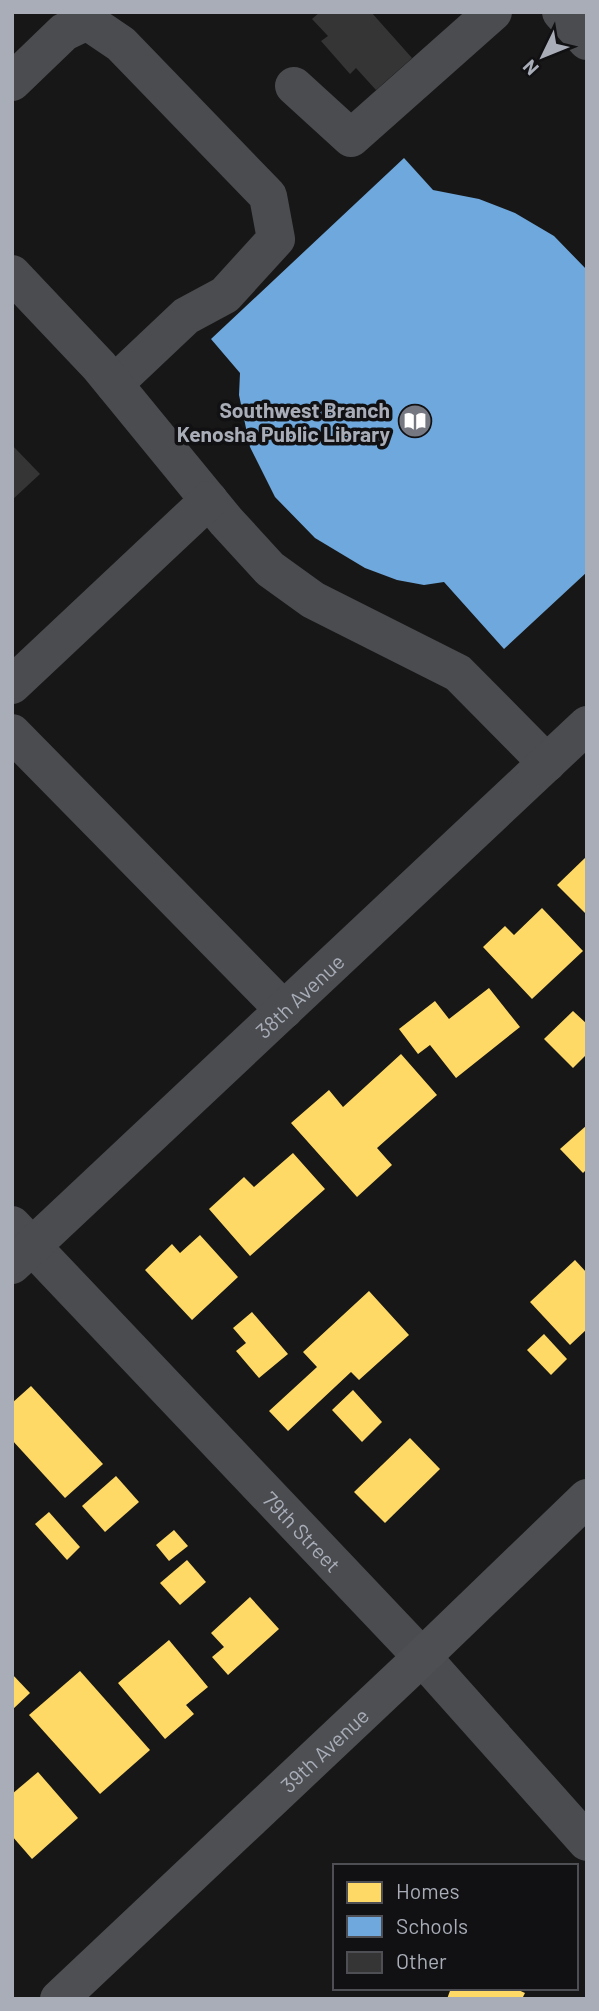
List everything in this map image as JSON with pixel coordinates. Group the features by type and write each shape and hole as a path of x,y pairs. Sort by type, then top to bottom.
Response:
{"main road":[{"name":"39th Avenue","path":"59,1999 587,1498"}],"street":[{"path":"294,86 351,138 493,12"},
{"path":"561,12 587,41"},
{"path":"12,82 64,32 87,21 121,44 268,196 276,239 225,295 186,316 114,384"},
{"path":"12,274 114,384 209,500 270,569 313,600 458,673 547,762"},
{"path":"12,685 209,500"},
{"name":"38th Avenue","path":"19,1245 284,1010 587,725"},
{"path":"12,733 284,1010"},
{"name":"79th Street","path":"19,1245 422,1657 587,1842"}],"building: Homes":[{"path":"587,856 587,915 557,885"},
{"path":"542,908 583,951 532,999 483,947 505,926 514,935"},
{"path":"489,988 520,1027 456,1078 430,1045 418,1054 399,1029 435,1001 449,1019"},
{"path":"573,1011 587,1024 587,1054 573,1068 544,1039"},
{"path":"401,1054 437,1095 377,1148 392,1165 357,1197 291,1123 329,1090 343,1107"},
{"path":"587,1125 587,1169 583,1173 560,1149"},
{"path":"293,1153 325,1189 250,1256 209,1209 244,1177 254,1187"},
{"path":"200,1235 238,1277 192,1320 145,1270 172,1244 180,1253"},
{"path":"575,1260 587,1273 587,1329 570,1345 530,1302"},
{"path":"369,1291 409,1335 359,1380 351,1372 288,1431 269,1411 317,1367 303,1352"},
{"path":"252,1312 288,1354 259,1378 236,1351 246,1343 233,1328"},
{"path":"544,1334 567,1359 551,1375 527,1350"},
{"path":"31,1386 103,1464 65,1498 12,1440 12,1403"},
{"path":"353,1390 382,1422 362,1442 332,1410"},
{"path":"410,1438 440,1469 385,1523 354,1492"},
{"path":"116,1476 139,1502 105,1532 82,1506"},
{"path":"49,1512 80,1547 67,1560 35,1524"},
{"path":"174,1530 188,1546 169,1561 156,1545"},
{"path":"187,1560 206,1582 180,1605 160,1583"},
{"path":"250,1597 279,1629 228,1675 212,1657 224,1647 211,1633"},
{"path":"169,1640 208,1687 186,1705 194,1714 165,1739 118,1683"},
{"path":"80,1671 150,1750 100,1794 29,1715"},
{"path":"12,1674 30,1693 12,1710"},
{"path":"38,1772 78,1818 32,1859 12,1836 12,1794"},
{"path":"450,1990 518,1990 525,1993 522,1999 447,1999"}],"building: Schools":[{"name":"Southwest Branch Kenosha Public Library","path":"404,158 433,190 479,199 515,213 554,236 587,270 587,572 504,649 444,582 424,585 397,580 365,568 315,538 275,497 250,447 239,395 240,373 211,339"}],"building: Other":[{"path":"320,12 371,12 412,58 376,90 356,68 350,74 321,41 328,36 312,19"},
{"path":"12,445 40,474 12,500"}],"place":[{"name":"Southwest Branch Kenosha Public Library","path":"415,421"}]}
